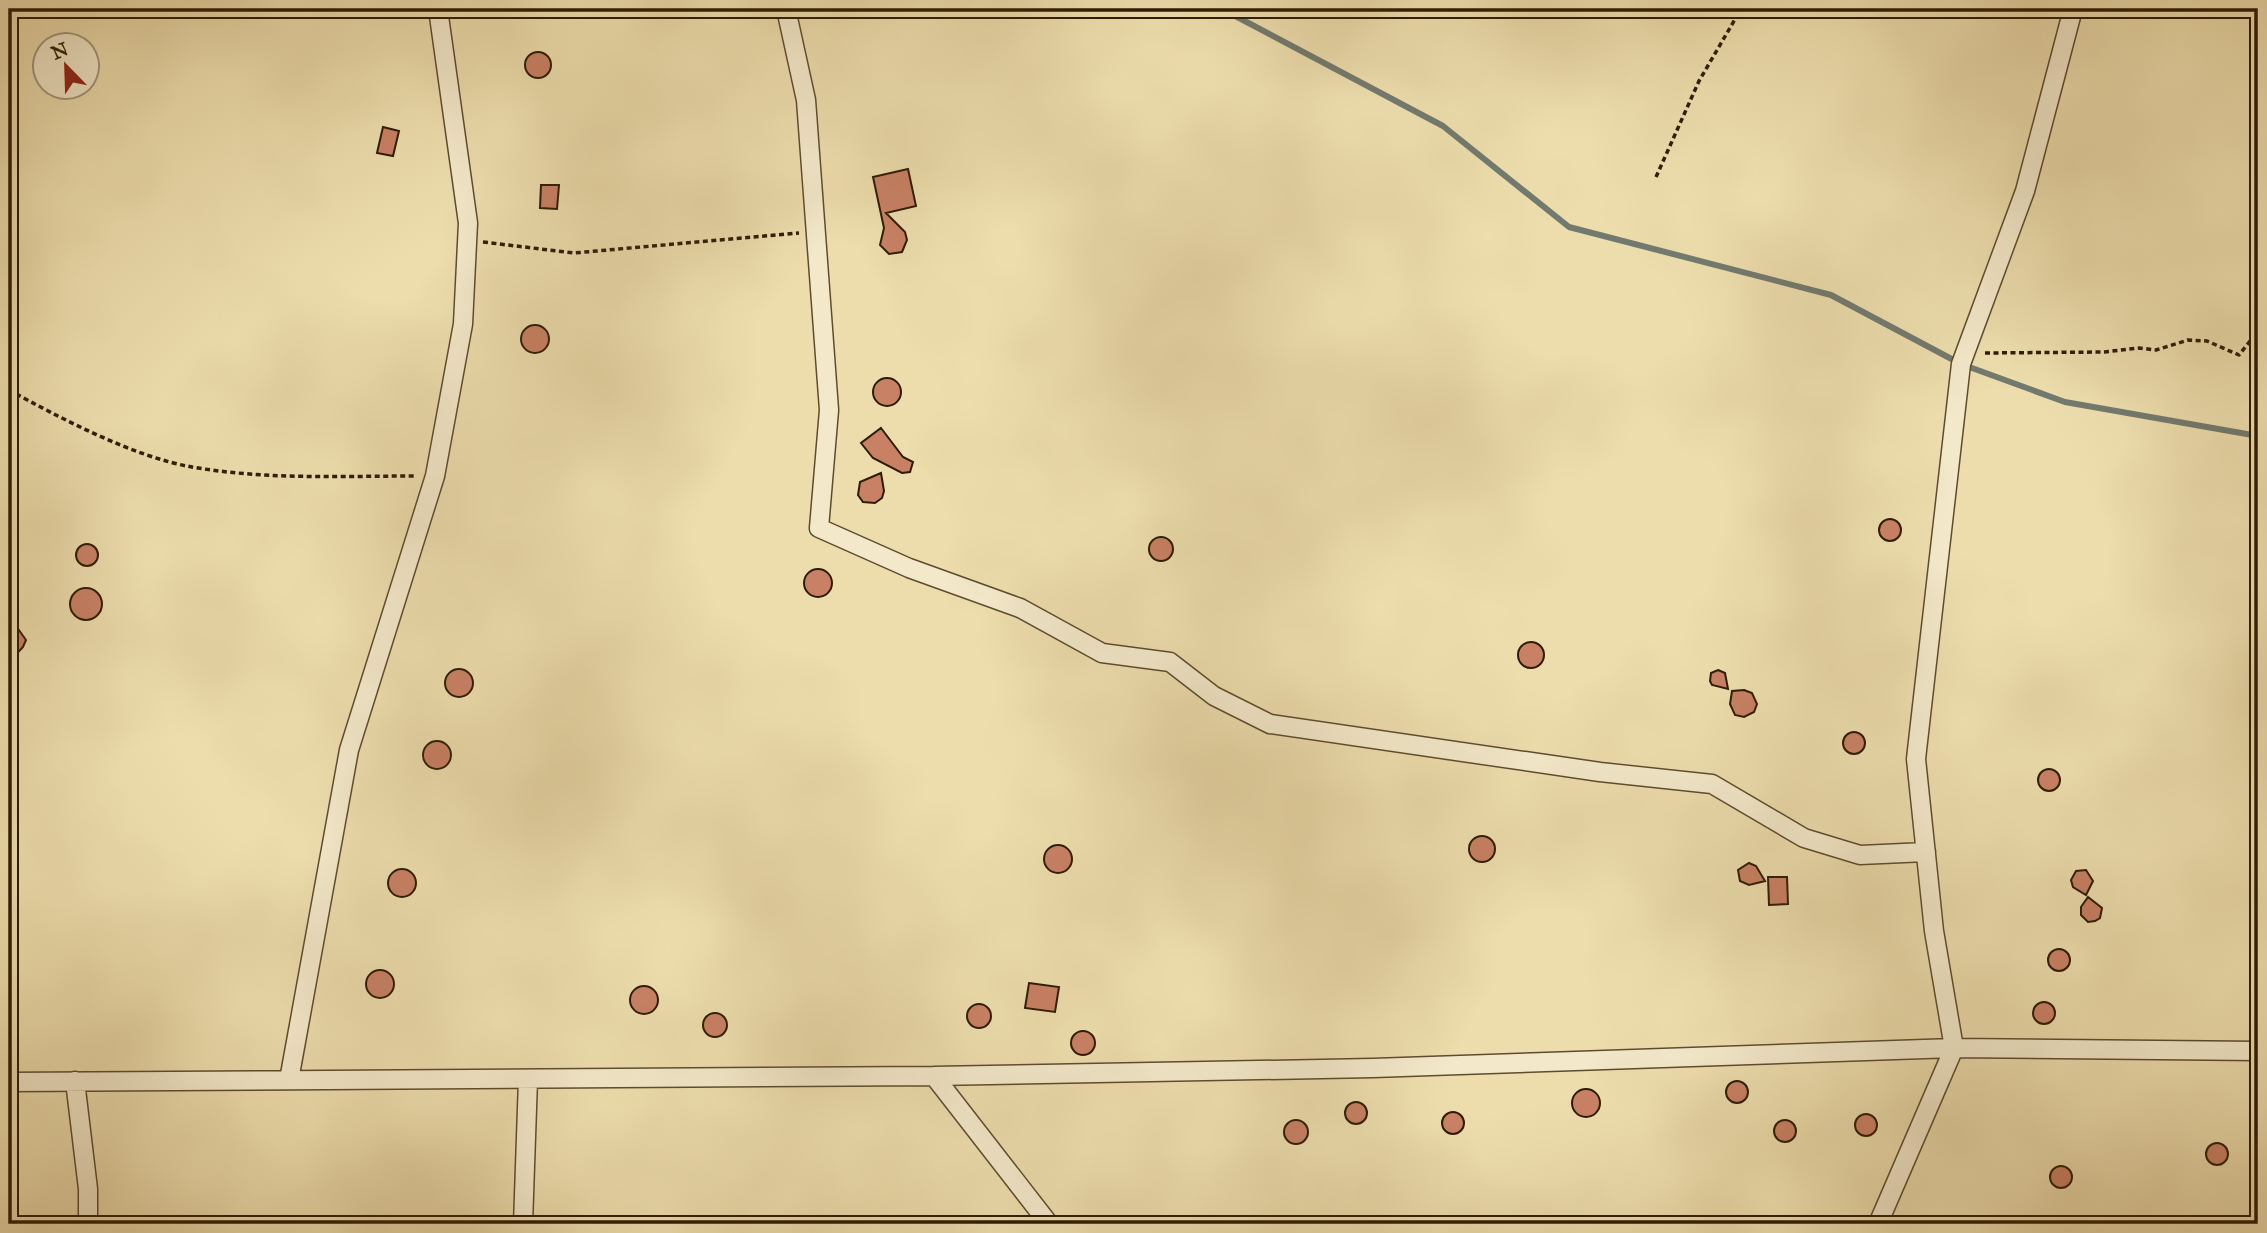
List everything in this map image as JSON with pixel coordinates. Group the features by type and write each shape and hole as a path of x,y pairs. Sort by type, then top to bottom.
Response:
{"street":[{"path":"289,1080 349,750 435,476 463,324 468,223 438,9"},
{"path":"786,9 806,100 829,410 820,528 909,568 1020,608 1102,653 1170,662 1214,696 1270,724 1600,772 1712,784 1804,838 1860,855 1926,852"},
{"path":"1878,1224 1954,1048 1934,931 1916,759 1961,365 2025,191 2073,9"},
{"path":"9,1082 934,1076 1373,1068 1954,1048 2258,1051"},
{"path":"934,1076 1049,1224"},
{"path":"523,1224 528,1079"},
{"path":"75,1081 88,1189 88,1224"}],"path":[{"path":"1656,177 1699,81 1741,9"},
{"path":"467,240 574,253 816,233"},
{"path":"1965,353 2071,353 2139,348 2156,350 2188,340 2207,341 2239,355 2258,331"},
{"path":"9,390 102,437 190,467 284,477 435,476"}],"building":[{"path":"538,52 548,55 551,65 548,75 538,78 528,75 525,65 528,55"},
{"path":"383,127 399,131 393,156 377,153"},
{"path":"908,169 916,206 886,213 905,232 907,240 902,252 889,254 880,245 884,228 873,177"},
{"path":"541,185 559,185 557,209 540,208"},
{"path":"535,325 545,329 549,339 545,349 535,353 525,349 521,339 525,329"},
{"path":"887,378 897,382 901,392 897,402 887,406 877,402 873,392 877,382"},
{"path":"881,428 903,457 913,462 910,472 902,473 873,458 861,443"},
{"path":"881,473 884,491 882,498 875,503 863,502 858,495 860,482"},
{"path":"1890,519 1898,522 1901,530 1898,538 1890,541 1882,538 1879,530 1882,522"},
{"path":"1161,537 1172,544 1173,549 1166,560 1161,561 1150,554 1149,549 1156,538"},
{"path":"87,544 95,547 98,555 95,563 87,566 79,563 76,555 79,547"},
{"path":"818,569 828,573 832,583 828,593 818,597 808,593 804,583 808,573"},
{"path":"86,588 97,593 102,604 97,615 86,620 75,615 70,604 75,593"},
{"path":"9,616 26,640 9,662"},
{"path":"1531,642 1541,645 1544,655 1541,665 1531,668 1521,665 1518,655 1521,645"},
{"path":"459,669 469,673 473,683 469,693 459,697 449,693 445,683 449,673"},
{"path":"1718,670 1725,673 1728,689 1712,685 1711,673"},
{"path":"1744,690 1752,693 1757,704 1754,712 1744,717 1735,715 1730,704 1732,691"},
{"path":"1854,732 1862,735 1865,743 1862,751 1854,754 1846,751 1843,743 1846,735"},
{"path":"437,741 447,745 451,755 447,765 437,769 427,765 423,755 427,745"},
{"path":"2049,769 2057,772 2060,780 2057,788 2049,791 2041,788 2038,780 2041,772"},
{"path":"1482,836 1492,839 1495,849 1492,859 1482,862 1472,859 1469,849 1472,839"},
{"path":"1058,845 1068,849 1072,859 1068,869 1058,873 1048,869 1044,859 1048,849"},
{"path":"1749,863 1756,866 1765,881 1749,885 1740,881 1738,870"},
{"path":"402,869 412,873 416,883 412,893 402,897 392,893 388,883 392,873"},
{"path":"2086,870 2093,881 2086,895 2073,887 2071,880 2076,871"},
{"path":"1768,877 1787,877 1788,904 1769,905"},
{"path":"2088,897 2102,908 2100,918 2088,922 2081,915 2081,907"},
{"path":"2059,949 2067,952 2070,960 2067,968 2059,971 2051,968 2048,960 2051,952"},
{"path":"380,970 390,974 394,984 390,994 380,998 370,994 366,984 370,974"},
{"path":"1029,983 1059,987 1055,1012 1025,1008"},
{"path":"644,986 654,990 658,1000 654,1010 644,1014 634,1010 630,1000 634,990"},
{"path":"2044,1002 2052,1005 2055,1013 2052,1021 2044,1024 2036,1021 2033,1013 2036,1005"},
{"path":"979,1004 990,1011 991,1016 984,1027 979,1028 968,1021 967,1016 974,1005"},
{"path":"715,1013 726,1020 727,1025 720,1036 715,1037 704,1030 703,1025 710,1014"},
{"path":"1083,1031 1094,1038 1095,1043 1088,1054 1083,1055 1072,1048 1071,1043 1078,1032"},
{"path":"1737,1081 1745,1084 1748,1092 1745,1100 1737,1103 1729,1100 1726,1092 1729,1084"},
{"path":"1586,1089 1596,1093 1600,1103 1596,1113 1586,1117 1576,1113 1572,1103 1576,1093"},
{"path":"1356,1102 1364,1105 1367,1113 1364,1121 1356,1124 1348,1121 1345,1113 1348,1105"},
{"path":"1453,1112 1461,1115 1464,1123 1461,1131 1453,1134 1445,1131 1442,1123 1445,1115"},
{"path":"1866,1114 1874,1117 1877,1125 1874,1133 1866,1136 1858,1133 1855,1125 1858,1117"},
{"path":"1296,1120 1307,1127 1308,1132 1301,1143 1296,1144 1285,1137 1284,1132 1291,1121"},
{"path":"1785,1120 1793,1123 1796,1131 1793,1139 1785,1142 1777,1139 1774,1131 1777,1123"},
{"path":"2217,1143 2225,1146 2228,1154 2225,1162 2217,1165 2209,1162 2206,1154 2209,1146"},
{"path":"2061,1166 2069,1169 2072,1177 2069,1185 2061,1188 2053,1185 2050,1177 2053,1169"}],"waterway":[{"path":"1222,9 1443,126 1569,227 1831,295 1961,364 2065,402 2258,436"}]}
